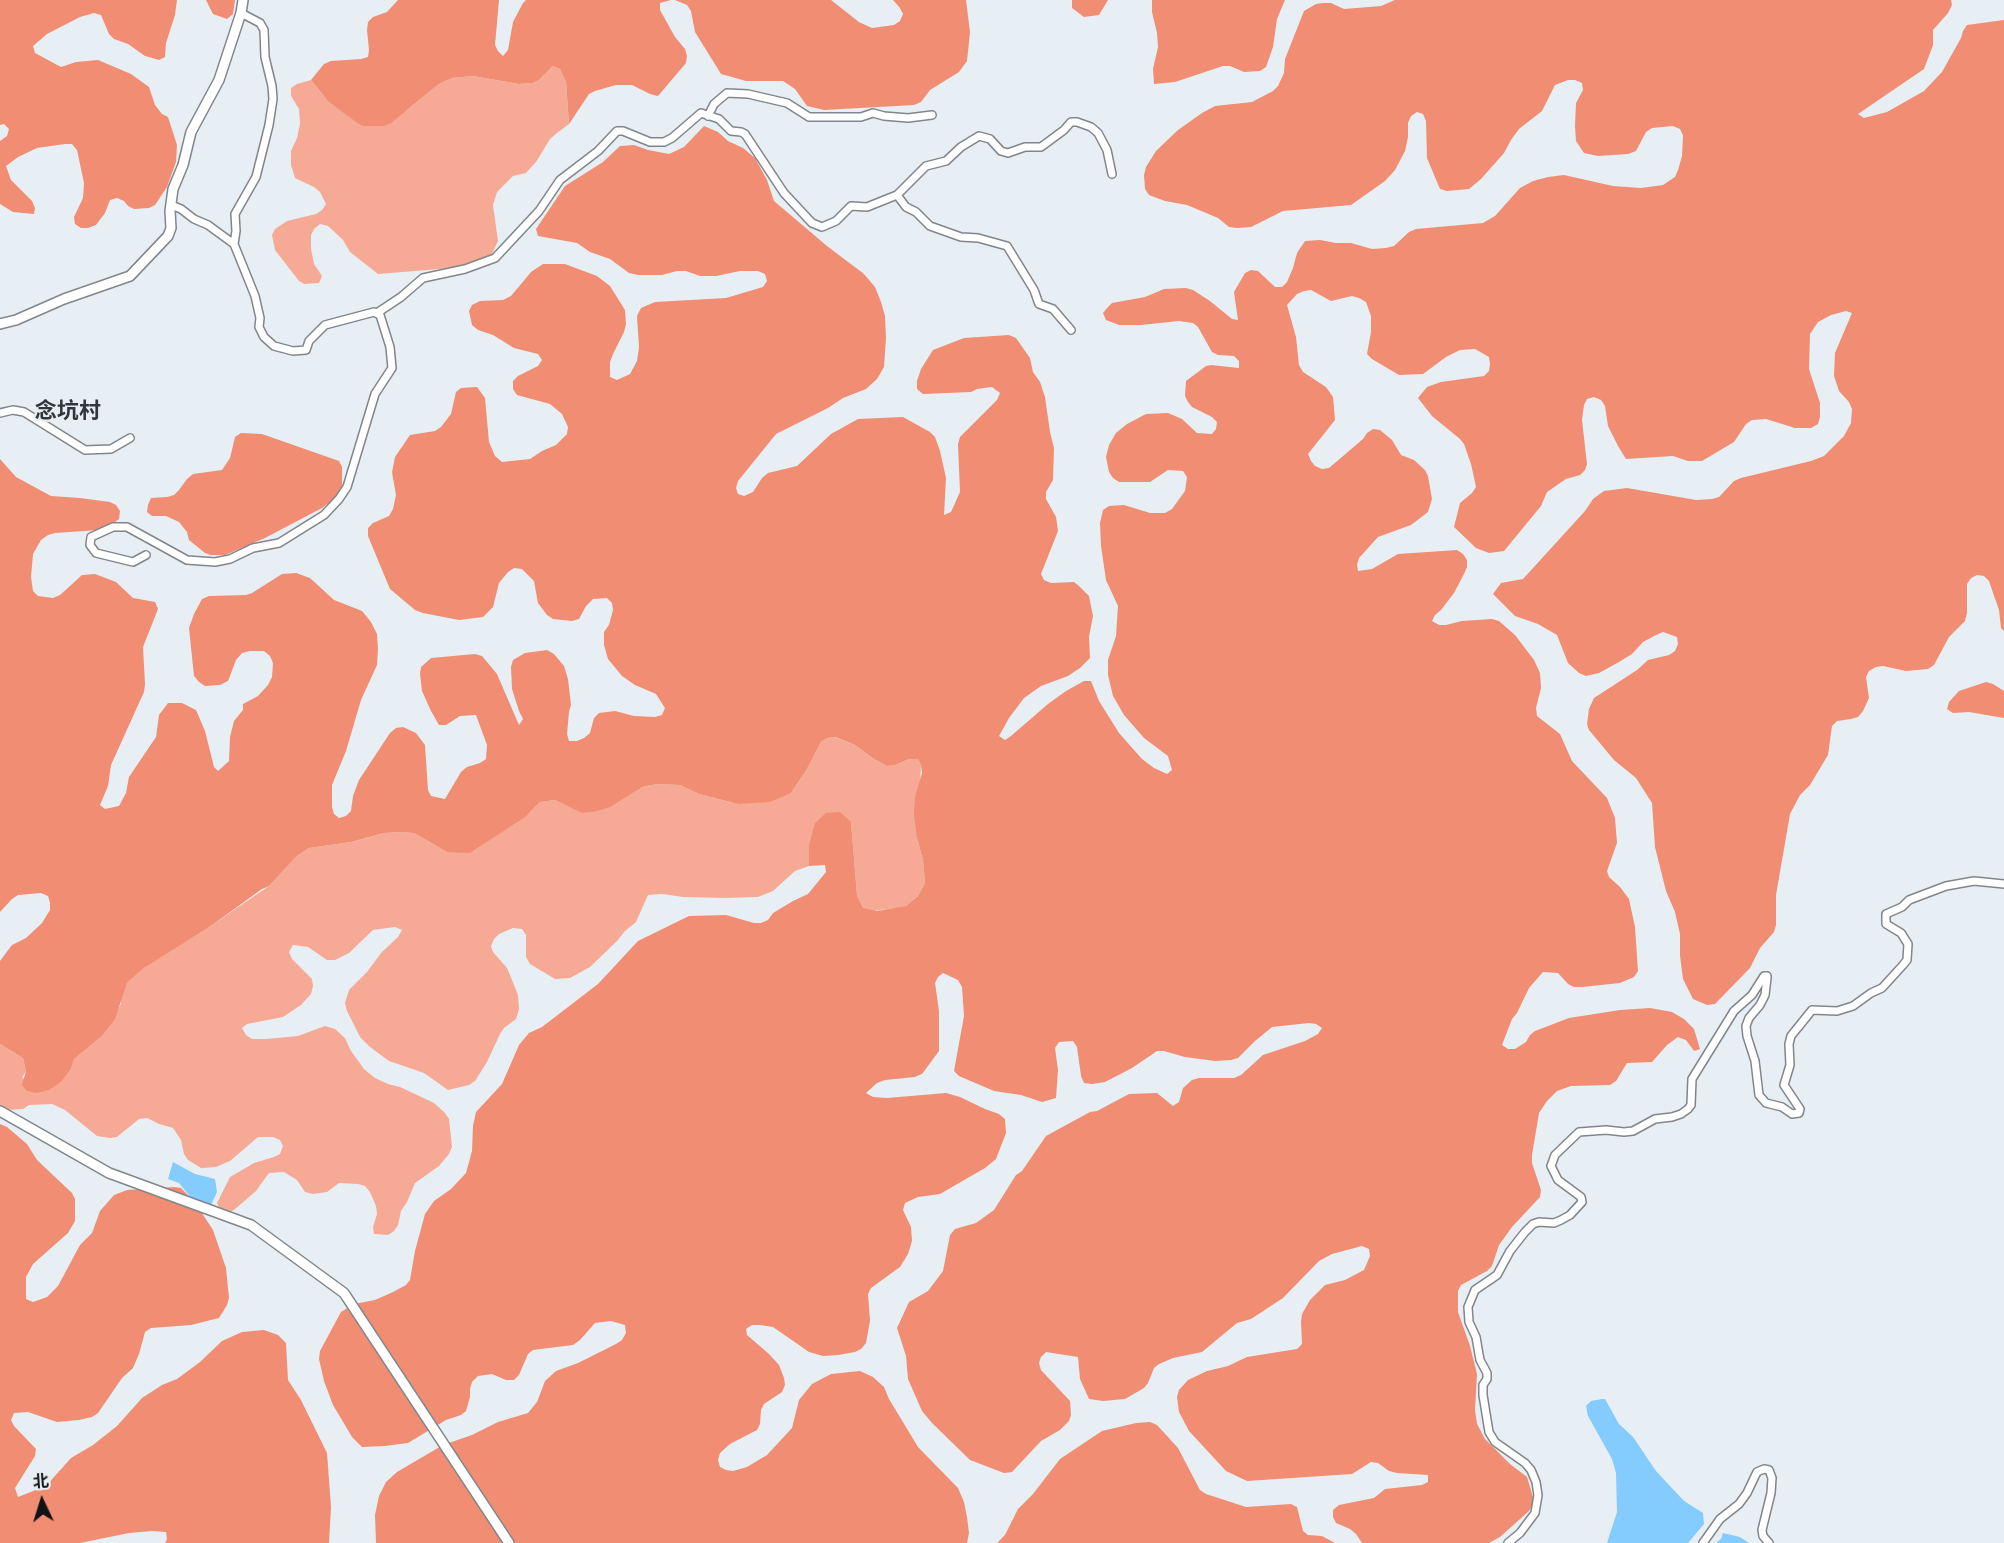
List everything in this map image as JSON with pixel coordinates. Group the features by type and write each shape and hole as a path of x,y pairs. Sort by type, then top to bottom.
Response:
{"street":[{"path":"0,324 130,276 168,236 171,228 173,189 183,165 191,132 219,80 241,13 243,0"},
{"path":"241,13 260,23 264,30 265,57 273,99 256,177 235,214 234,244 255,296 264,337 274,346 293,351 306,350 309,341 325,325 377,313 423,278 465,269 495,258 539,211 560,180 598,151 617,131 624,131 650,142 664,142 701,114 719,119 731,131 745,134 784,194 812,223 822,227 836,221 851,206 867,207 897,195 926,166 946,161 961,147 979,136 990,139 1001,151 1008,153 1025,147 1041,147 1071,122 1077,122 1091,127 1098,133 1107,150 1112,174"},
{"path":"708,116 714,104 727,93 748,94 787,103 809,117 861,117 873,113 908,118 932,115"},
{"path":"897,195 906,207 916,212 930,226 962,237 978,238 1007,246 1034,290 1039,304 1053,309 1071,330"},
{"path":"171,205 208,225 234,244"},
{"path":"146,555 133,562 96,553 90,545 91,537 113,527 127,527 187,560 215,562 230,559 253,548 279,543 324,515 347,487 375,393 391,372 393,358 380,315 377,313"},
{"path":"0,413 13,410 24,412 70,443 85,450 111,449 130,438"},
{"path":"1508,1543 1520,1533 1535,1513 1538,1495 1536,1482 1525,1463 1495,1442 1489,1432 1483,1395 1487,1373 1480,1360 1476,1336 1469,1322 1468,1307 1475,1290 1497,1275 1509,1251 1533,1224 1554,1223 1561,1220 1570,1215 1582,1202 1581,1197 1558,1180 1551,1166 1555,1155 1579,1132 1633,1131 1655,1119 1681,1114 1688,1109 1691,1105 1692,1079 1734,1011 1752,995 1764,976 1767,976 1765,995 1746,1026 1755,1061 1759,1095 1766,1103 1782,1107 1792,1114 1799,1113 1800,1109 1784,1084 1790,1065 1791,1036 1812,1010 1837,1011 1853,1006 1882,988 1903,965 1908,944 1901,933 1886,924 1886,914 1902,907 1910,900 1946,886 1974,881 2004,884"},
{"path":"0,1111 109,1173 251,1225 344,1293 509,1543"},
{"path":"1703,1543 1720,1519 1739,1504 1748,1493 1757,1472 1764,1469 1769,1470 1772,1478 1771,1493 1762,1530 1763,1536 1769,1543"}],"shaded area":[{"path":"0,0 177,0 166,43 165,57 159,60 145,56 128,44 114,39 109,34 101,15 94,13 80,17 47,34 33,46 35,53 61,67 76,62 98,60 131,74 149,87 155,105 162,114 168,117 177,145 176,162 167,187 155,205 149,208 134,209 117,198 110,200 105,213 96,225 81,228 75,224 74,217 83,198 84,183 77,150 72,144 37,148 6,166 11,180 32,201 35,208 34,214 13,212 0,204 0,141 7,136 9,129 4,124 0,125"},
{"path":"206,0 235,0 233,14 227,19 213,14"},
{"path":"398,0 499,0 495,45 503,56 508,50 513,22 526,0 671,0 660,3 660,10 675,37 685,49 686,63 658,96 632,85 616,85 589,94 569,124 566,82 560,69 553,66 533,83 519,84 473,76 452,78 439,84 391,123 384,126 363,126 328,101 311,80 324,64 331,61 368,57 368,22 373,17 387,12"},
{"path":"675,0 831,0 859,22 872,28 894,25 900,21 903,14 893,0 966,0 970,32 967,61 959,72 930,90 921,102 914,105 824,110 807,106 795,89 783,81 746,81 721,74 695,32 691,11 687,5"},
{"path":"1072,0 1108,0 1099,15 1084,17 1072,8"},
{"path":"1152,0 1285,0 1277,19 1273,47 1266,67 1260,71 1244,72 1230,66 1223,66 1175,82 1154,84 1153,69 1158,47"},
{"path":"1395,0 1951,0 1952,5 1948,13 1933,30 1933,45 1924,69 1858,114 1864,118 1887,112 1924,91 1942,72 1967,25 2004,20 2004,631 2001,628 1999,610 1989,581 1984,576 1977,575 1967,584 1965,621 1949,637 1934,665 1928,669 1906,671 1883,666 1869,671 1866,677 1869,698 1863,711 1858,717 1837,721 1832,726 1828,755 1810,785 1800,795 1790,814 1776,895 1774,932 1760,948 1750,968 1715,1004 1707,1005 1693,999 1683,979 1680,934 1655,847 1652,803 1636,778 1614,760 1589,730 1587,724 1589,709 1594,698 1637,670 1648,660 1669,655 1675,651 1678,644 1677,637 1663,632 1656,635 1643,642 1632,654 1619,662 1599,673 1586,676 1568,663 1557,635 1538,624 1515,616 1493,594 1501,583 1523,579 1585,511 1593,499 1604,491 1627,488 1696,500 1712,499 1719,497 1734,481 1741,478 1824,456 1844,436 1851,423 1852,409 1839,391 1834,376 1835,353 1852,313 1846,311 1831,315 1818,322 1810,334 1809,369 1820,403 1818,424 1811,428 1795,428 1766,419 1752,420 1746,424 1734,442 1702,461 1688,461 1673,456 1626,459 1608,426 1605,406 1601,400 1594,397 1587,399 1582,420 1587,464 1585,470 1580,475 1566,479 1547,492 1541,506 1504,551 1489,553 1476,548 1454,527 1460,503 1476,487 1464,444 1432,416 1418,398 1427,387 1441,382 1484,376 1489,371 1489,357 1475,349 1460,350 1423,374 1399,375 1367,354 1371,316 1366,302 1352,296 1331,301 1311,290 1297,294 1287,305 1296,337 1299,365 1303,372 1326,387 1333,397 1335,420 1308,454 1315,466 1322,469 1329,468 1373,429 1380,430 1392,440 1401,455 1414,460 1428,476 1432,499 1428,512 1411,525 1378,537 1359,558 1358,571 1372,569 1398,554 1457,550 1463,554 1467,560 1464,574 1454,593 1432,621 1439,625 1446,625 1462,621 1492,619 1499,621 1515,635 1534,660 1540,673 1541,688 1536,708 1537,716 1560,734 1572,761 1607,798 1615,818 1617,843 1607,871 1609,877 1629,899 1635,927 1638,971 1634,977 1620,983 1582,987 1568,984 1558,973 1543,972 1529,988 1512,1019 1502,1045 1508,1049 1515,1049 1526,1042 1535,1031 1569,1018 1650,1008 1672,1012 1684,1019 1694,1029 1700,1049 1694,1051 1686,1040 1678,1037 1667,1045 1652,1062 1627,1063 1616,1081 1610,1085 1571,1086 1557,1091 1547,1101 1539,1113 1532,1155 1532,1163 1541,1190 1540,1197 1512,1227 1499,1245 1492,1266 1461,1285 1458,1291 1458,1312 1477,1374 1475,1410 1477,1424 1485,1439 1527,1477 1533,1505 1500,1537 1489,1543 1362,1543 1350,1529 1336,1523 1333,1510 1339,1505 1374,1498 1385,1489 1422,1485 1428,1482 1428,1475 1397,1473 1389,1471 1378,1463 1371,1462 1352,1474 1247,1481 1226,1471 1189,1431 1179,1412 1177,1397 1179,1390 1188,1380 1247,1357 1297,1349 1302,1344 1302,1314 1310,1300 1325,1285 1345,1280 1364,1270 1370,1256 1369,1249 1362,1246 1332,1254 1319,1261 1283,1298 1251,1319 1237,1323 1202,1352 1173,1358 1159,1364 1154,1368 1144,1388 1125,1399 1103,1401 1089,1399 1080,1379 1078,1357 1046,1352 1039,1363 1041,1370 1070,1401 1069,1421 1060,1430 1041,1441 1012,1472 1004,1473 970,1460 922,1411 908,1379 906,1356 897,1328 909,1302 928,1291 943,1271 950,1235 955,1229 976,1223 994,1210 1016,1175 1022,1171 1046,1136 1129,1094 1157,1093 1173,1106 1179,1102 1183,1088 1192,1080 1234,1078 1241,1075 1263,1055 1305,1041 1318,1034 1322,1028 1309,1023 1272,1027 1238,1058 1231,1060 1215,1061 1157,1051 1132,1068 1105,1082 1092,1084 1084,1083 1077,1047 1073,1041 1059,1042 1055,1048 1058,1070 1056,1098 1042,1102 1021,1095 994,1091 959,1076 954,1071 964,1016 962,987 958,980 943,973 935,983 939,1011 939,1051 922,1074 915,1077 885,1080 877,1083 866,1093 873,1097 887,1098 946,1093 999,1114 1005,1119 1006,1133 996,1159 985,1168 940,1194 918,1197 905,1203 903,1210 911,1227 912,1241 908,1254 900,1267 871,1288 868,1294 870,1321 866,1343 861,1349 855,1352 823,1356 809,1352 773,1327 752,1325 746,1329 747,1335 779,1365 785,1385 782,1392 764,1404 757,1430 730,1444 720,1453 718,1460 720,1467 733,1471 747,1467 767,1455 792,1428 799,1400 812,1384 831,1374 860,1371 873,1377 884,1387 918,1447 958,1488 967,1517 969,1533 967,1543 376,1543 375,1515 379,1496 386,1482 397,1472 443,1445 472,1435 498,1422 528,1413 537,1402 545,1381 556,1371 616,1344 626,1333 625,1325 611,1321 595,1323 573,1345 533,1350 528,1354 519,1375 514,1380 506,1380 492,1374 478,1376 472,1382 466,1411 408,1443 362,1447 352,1437 333,1405 324,1381 319,1359 320,1351 341,1312 354,1304 375,1300 393,1292 410,1280 425,1214 434,1201 451,1189 466,1173 472,1151 476,1112 502,1084 519,1045 529,1033 542,1027 598,984 638,941 689,916 726,915 761,923 768,920 773,913 808,894 826,872 825,865 809,866 809,845 815,823 826,813 840,812 851,822 857,895 863,908 877,911 906,906 918,896 925,883 914,815 915,797 922,773 921,765 918,759 909,759 887,766 855,745 835,737 827,738 821,742 791,793 770,802 738,804 699,794 680,785 657,784 642,787 610,807 597,811 582,813 555,800 540,802 525,817 470,853 447,852 414,833 400,832 309,848 297,856 269,886 144,968 127,983 115,1019 101,1037 74,1059 71,1069 62,1081 49,1090 36,1093 27,1091 22,1085 26,1071 23,1058 0,1044 0,961 12,945 26,938 42,923 50,910 50,903 48,896 41,893 18,895 0,912 0,459 16,477 51,496 110,502 120,511 119,519 107,528 55,533 41,540 33,554 31,577 33,591 38,596 53,598 60,595 82,575 95,574 116,582 133,598 155,602 158,609 143,647 144,692 111,765 108,786 100,805 105,809 119,806 126,793 129,777 156,737 159,715 168,703 182,703 196,710 205,731 214,767 218,771 229,761 230,737 234,721 243,710 243,704 258,696 268,685 272,677 273,663 264,651 242,653 236,660 228,681 220,685 205,686 194,676 189,628 202,599 209,596 246,595 282,574 296,573 310,578 334,600 362,611 377,634 377,665 361,700 346,751 332,785 332,807 334,814 339,818 351,811 353,796 359,780 390,733 396,728 403,727 416,733 425,745 428,790 431,796 445,799 461,772 486,759 487,745 476,715 460,716 446,725 439,725 431,711 422,691 420,674 421,667 431,658 475,654 482,656 497,674 519,725 523,719 512,689 513,660 525,653 547,650 554,654 564,666 568,679 571,705 567,734 569,741 577,741 590,733 594,718 599,713 615,711 634,716 662,715 665,708 656,694 635,685 622,676 608,659 604,645 604,632 609,625 613,610 612,603 607,598 593,599 579,619 572,621 553,619 538,603 534,581 522,569 514,568 499,583 493,607 483,617 459,620 423,613 415,610 390,589 368,536 368,528 373,523 389,516 393,509 396,495 392,472 395,457 410,435 435,431 441,427 451,414 456,392 461,388 477,387 485,398 489,442 495,456 502,462 530,459 556,445 567,434 568,427 562,414 550,404 517,395 513,389 513,381 518,376 538,366 542,360 538,354 514,348 493,335 478,330 472,325 469,311 472,305 480,301 503,300 511,296 531,272 543,264 565,264 597,276 610,286 625,310 624,332 610,362 610,377 617,380 630,374 637,361 639,347 637,316 641,308 655,302 726,298 763,287 767,281 765,274 758,271 740,271 716,276 700,276 686,271 662,275 629,273 610,259 590,252 577,243 538,236 536,229 565,186 603,162 620,146 634,145 669,154 684,147 704,126 718,132 755,158 767,180 774,201 864,274 875,287 885,316 884,367 877,379 866,389 843,398 776,434 738,481 736,488 738,494 744,496 753,492 768,473 797,466 831,434 858,419 903,417 935,437 946,478 944,515 951,512 960,492 958,444 960,437 997,400 1000,393 992,387 971,392 923,394 917,389 921,369 933,350 964,338 1009,335 1016,338 1030,358 1033,372 1040,382 1054,448 1053,480 1046,492 1046,499 1056,517 1058,531 1041,574 1044,580 1051,583 1074,582 1079,586 1089,596 1093,616 1089,637 1090,658 1068,676 1041,686 1024,698 999,736 1005,740 1066,691 1084,681 1091,681 1099,701 1119,733 1142,759 1167,774 1172,770 1168,756 1144,738 1124,715 1113,696 1108,675 1108,660 1116,636 1118,606 1106,580 1100,523 1103,510 1109,506 1124,505 1150,513 1165,513 1172,509 1185,491 1187,477 1183,471 1168,470 1150,482 1119,482 1109,472 1106,457 1109,445 1116,433 1146,414 1168,413 1182,419 1197,433 1212,434 1217,422 1192,407 1188,402 1185,396 1186,381 1206,366 1239,368 1239,361 1234,356 1218,355 1212,352 1198,327 1193,323 1179,321 1119,325 1106,320 1103,313 1107,308 1112,303 1145,297 1164,289 1186,288 1210,301 1232,319 1238,320 1234,292 1245,273 1251,270 1258,271 1275,287 1282,287 1287,282 1297,253 1305,241 1320,240 1351,243 1372,249 1386,248 1394,246 1409,232 1416,229 1483,223 1495,216 1520,188 1533,181 1564,175 1613,186 1641,188 1663,185 1675,177 1678,170 1682,156 1683,135 1680,129 1673,126 1652,128 1646,132 1636,151 1628,154 1598,156 1584,153 1576,141 1575,126 1576,103 1583,90 1582,83 1568,80 1555,85 1542,111 1519,129 1504,153 1469,189 1447,191 1440,189 1427,158 1426,121 1423,114 1417,112 1411,116 1408,123 1405,151 1395,170 1385,181 1351,205 1283,211 1251,227 1237,228 1229,227 1218,218 1187,205 1149,195 1145,189 1146,167 1156,151 1178,130 1215,106 1252,102 1278,86 1284,73 1285,59 1304,11 1323,3 1331,3 1344,9 1381,6"},
{"path":"553,66 560,69 566,82 569,124 550,139 536,162 526,173 513,176 497,192 493,205 498,241 492,254 452,268 378,274 350,252 343,240 328,226 320,224 311,235 311,249 314,264 322,276 319,283 304,284 299,281 275,250 272,235 275,229 287,221 316,214 326,204 320,192 295,178 291,165 291,151 300,124 299,109 291,96 291,88 297,84 311,80 323,95 357,123 406,111 439,84 452,78 473,76 519,84 533,83"},
{"path":"241,433 262,434 339,461 342,467 342,489 339,495 322,508 265,538 225,555 211,555 189,540 187,532 179,522 166,516 152,516 147,512 148,505 151,498 174,495 193,474 222,470 230,458 235,437"},
{"path":"1986,682 2004,691 2004,718 1969,712 1953,713 1947,709 1949,702 1959,691"},
{"path":"834,737 855,745 887,766 909,759 918,759 921,765 917,838 923,860 925,883 918,896 906,906 899,908 870,911 863,908 857,895 851,822 809,845 809,866 795,871 773,891 758,897 648,895 636,922 590,967 570,978 555,979 530,964 526,957 526,935 522,929 513,928 499,934 491,946 493,952 507,968 518,995 519,1009 516,1019 504,1028 487,1062 475,1081 469,1085 448,1090 424,1073 389,1061 360,1037 347,1011 345,1003 349,990 402,930 395,927 373,930 349,953 335,960 327,960 308,947 293,945 289,952 292,959 312,979 311,994 301,1005 283,1017 247,1024 242,1028 246,1035 252,1039 266,1039 298,1036 325,1026 335,1029 345,1038 364,1069 375,1078 434,1103 449,1119 452,1147 449,1154 439,1166 415,1183 401,1211 398,1225 388,1235 374,1234 376,1206 365,1186 339,1183 327,1192 313,1194 305,1192 297,1180 284,1172 269,1173 256,1191 234,1210 227,1213 220,1210 217,1203 230,1177 254,1163 280,1154 283,1146 280,1140 273,1137 258,1137 230,1161 216,1167 201,1168 188,1160 181,1140 173,1128 147,1118 139,1119 117,1137 110,1138 97,1136 65,1110 52,1104 29,1105 23,1109 8,1110 0,1106 0,1044 23,1058 26,1071 22,1078 62,1081 71,1069 74,1059 101,1037 121,1004 121,997 127,983 167,952 269,886 297,856 309,848 400,832 414,833 447,852 476,849 530,812 540,802 555,800 581,812 642,787 657,784 680,785 699,794 738,804 791,793 821,742"},
{"path":"0,1124 27,1144 37,1160 72,1193 75,1199 75,1221 68,1233 33,1264 26,1277 26,1299 33,1302 47,1297 58,1286 80,1245 92,1233 100,1211 114,1195 127,1190 174,1187 181,1188 196,1204 213,1230 226,1268 229,1298 219,1318 191,1325 151,1328 145,1332 133,1368 122,1378 98,1413 92,1417 57,1422 28,1412 14,1413 11,1420 14,1426 36,1449 35,1456 15,1488 18,1497 46,1486 71,1458 93,1445 117,1426 142,1398 162,1385 177,1379 200,1362 222,1341 242,1332 264,1330 278,1335 286,1343 288,1380 301,1400 327,1453 331,1507 329,1543 165,1543 166,1532 152,1531 129,1533 80,1543 0,1543"},
{"path":"1150,1422 1157,1425 1178,1448 1200,1490 1206,1494 1246,1507 1291,1504 1297,1507 1303,1531 1308,1535 1322,1536 1335,1543 997,1543 1005,1535 1018,1509 1033,1494 1060,1459 1102,1431"}],"water":[{"path":"173,1162 195,1174 215,1179 217,1192 211,1205 196,1204 179,1183 168,1179"},
{"path":"1605,1399 1619,1424 1633,1437 1656,1471 1684,1501 1703,1513 1704,1524 1688,1543 1607,1543 1617,1512 1616,1473 1612,1459 1588,1416 1586,1406 1591,1401"},
{"path":"1723,1533 1740,1537 1749,1543 1716,1543 1721,1539"}],"district":[{"name":"念坑村","path":"68,412"}]}
